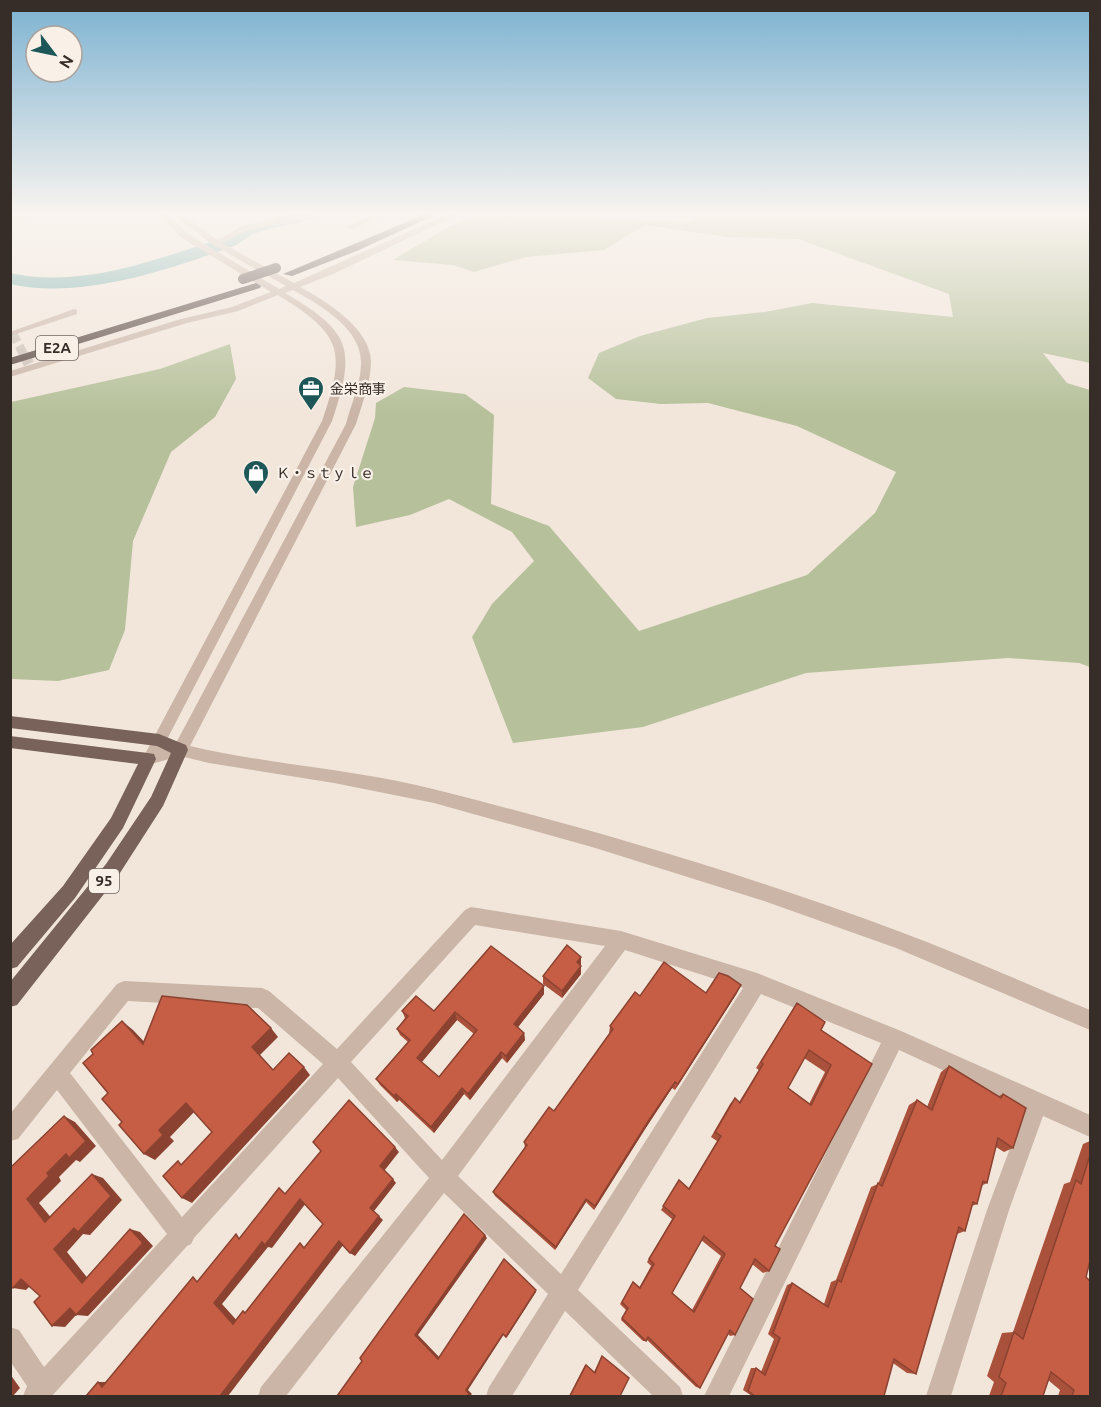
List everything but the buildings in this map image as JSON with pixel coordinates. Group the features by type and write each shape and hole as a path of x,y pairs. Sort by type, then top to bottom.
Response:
{"highway":[{"name":"E2A","path":"10,350 238,281"},
{"name":"E2A","path":"10,364 270,281"}],"main road":[{"path":"10,722 159,740 180,750"},
{"path":"10,742 148,759"},
{"name":"95","path":"10,999 112,870 157,801 180,750"},
{"name":"95","path":"10,960 69,892 117,823 148,759"}],"street":[{"path":"148,759 327,421 343,373 341,347 326,324 259,281"},
{"path":"180,750 351,424 363,381 366,360 361,342 342,318 282,281"},
{"path":"10,374 184,321 235,309 308,281"},
{"path":"13,334 74,312"},
{"path":"148,759 180,750 209,757 334,776 423,794 592,838 764,893 887,936 1090,1020"},
{"path":"10,1339 39,1392 471,916 621,940 757,983 894,1038 1090,1126"},
{"path":"270,1396 442,1177 621,940"},
{"path":"498,1396 757,983"},
{"path":"10,1131 124,991 262,998 338,1063 442,1177 671,1396"},
{"path":"716,1396 894,1038"},
{"path":"58,1074 183,1236"},
{"path":"939,1396 998,1209 1038,1102"}],"green space":[{"path":"912,281 1090,281 1090,363 1043,353 1067,383 1090,390 1090,667 1079,663 1008,658 806,673 643,727 513,743 472,637 492,604 534,561 512,532 449,499 410,515 356,527 353,487 375,418 376,403 404,387 465,394 494,415 491,504 549,526 639,631 807,575 875,513 896,472 797,426 708,403 661,404 616,399 588,378 599,353 640,336 707,318 765,312 812,303 953,317 949,294"},
{"path":"230,344 236,379 215,417 171,452 133,541 125,630 109,670 58,681 11,679 11,402 160,369"}],"waterway":[{"path":"22,281 32,283 82,281"}],"tunnel":[{"path":"13,334 24,355"},
{"path":"24,354 31,368"}],"place":[{"name":"金栄商事","path":"311,412"},
{"name":"Ｋ・ｓｔｙｌｅ","path":"256,496"}]}
